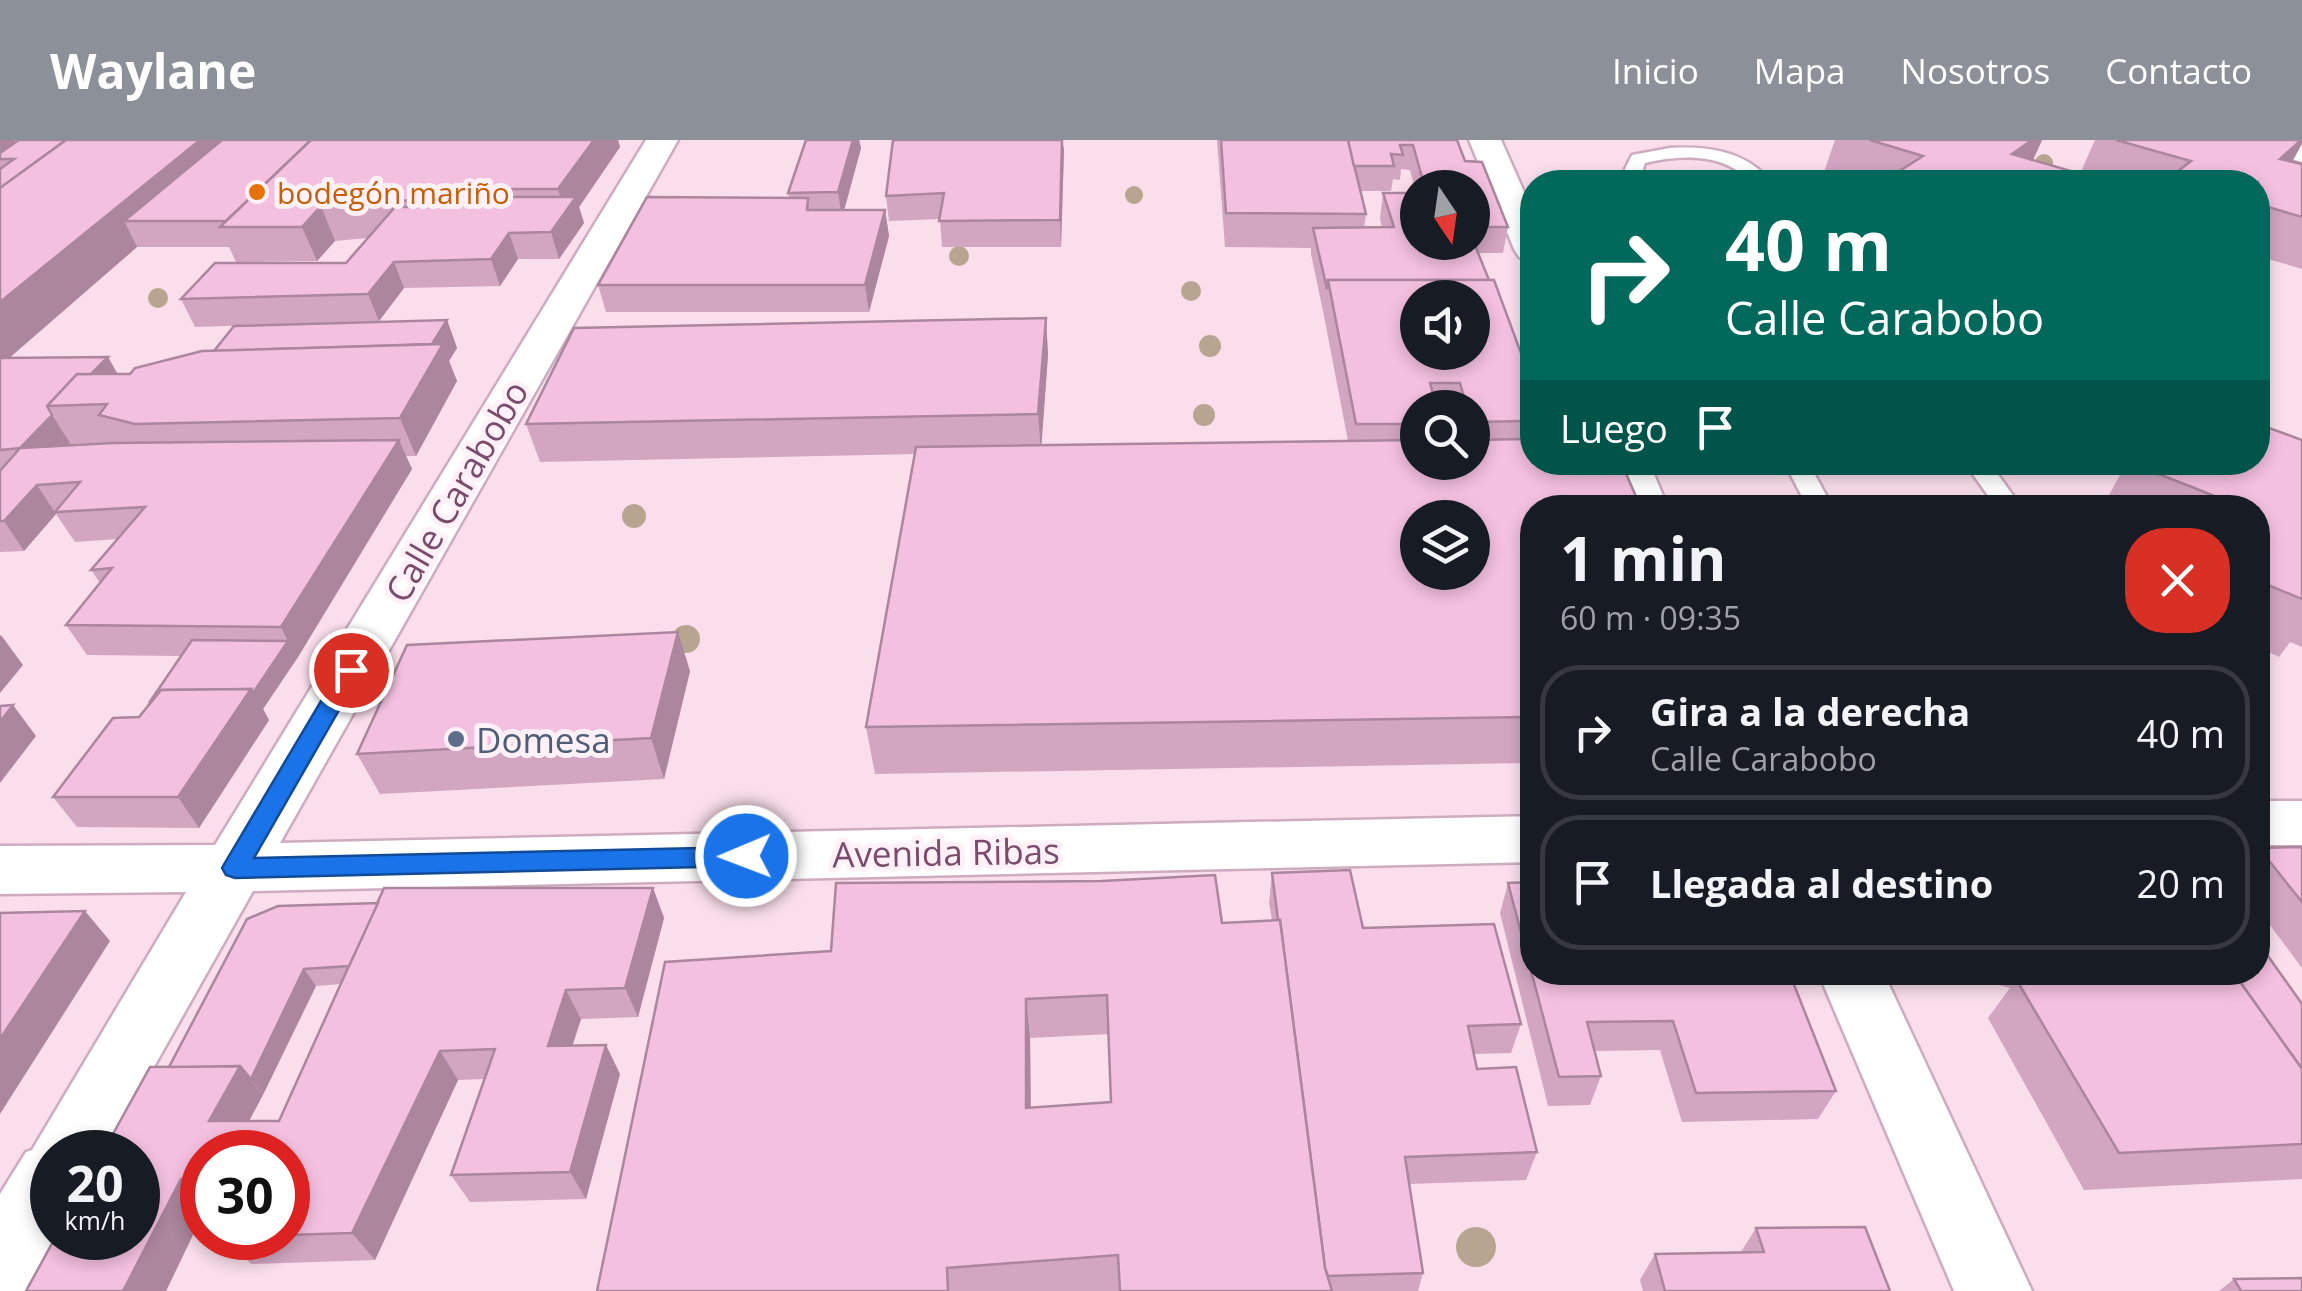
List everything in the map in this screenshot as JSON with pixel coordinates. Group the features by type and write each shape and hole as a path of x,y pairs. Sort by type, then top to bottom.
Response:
{"street":[{"name":"Calle Carabobo","path":"79,1130 662,140"},
{"path":"1485,140 1520,221"},
{"path":"2285,140 2302,152"},
{"path":"2270,823 2302,822"},
{"name":"Avenida Ribas","path":"0,870 1520,839"},
{"path":"1856,985 1993,1291"},
{"path":"0,1265 30,1214"}],"lane":[{"path":"1634,170 1638,159 1660,153 1689,153 1717,155 1747,170"}],"shaded area":[{"path":"0,140 2302,140 2302,1291 0,1291"}],"building":[{"path":"19,140 66,140 0,188 0,169 14,159 0,159 0,153"},
{"path":"66,140 200,140 0,302 0,188"},
{"path":"222,140 311,140 226,221 124,221"},
{"path":"311,140 594,140 558,189 436,189 428,199 321,206 302,227 220,227"},
{"path":"806,140 853,140 838,192 788,193"},
{"path":"893,140 1062,140 1060,220 939,221 944,193 886,196"},
{"path":"1221,140 1348,140 1366,214 1226,213"},
{"path":"1348,140 1457,140 1465,161 1482,162 1485,170 1420,170 1413,145 1400,145 1403,155 1391,154 1394,166 1354,166"},
{"path":"1870,140 2032,140 2012,154 2067,170 1901,170 1923,156"},
{"path":"2116,140 2301,140 2280,159 2302,164 2302,217 2270,208 2270,170 2179,170 2191,161"},
{"path":"1490,182 1508,227 1490,227"},
{"path":"1383,193 1400,193 1400,260 1481,260 1489,280 1328,280 1327,289 1313,228 1394,227"},
{"path":"439,197 576,197 551,232 509,233 491,259 394,262 368,294 181,299 215,263 346,263 395,207 431,207"},
{"path":"647,197 808,198 807,210 885,210 865,285 598,285"},
{"path":"1328,280 1400,280 1400,370 1490,370 1490,280 1494,280 1520,350 1520,421 1490,422 1490,390 1462,390 1460,383 1430,383 1432,390 1400,390 1400,424 1356,424"},
{"path":"1046,318 1038,414 526,424 574,328"},
{"path":"447,320 432,344 214,351 234,326"},
{"path":"443,344 400,418 135,424 99,415 107,404 47,406 77,374 130,374 135,368 202,351"},
{"path":"108,357 91,374 77,374 47,406 52,415 20,448 0,450 0,358"},
{"path":"2270,428 2302,440 2302,599 2270,586 2270,495 2212,495 2161,475 2270,475"},
{"path":"1520,439 1520,475 1627,475 1635,495 1520,495 1520,717 866,727 916,447 1400,440 1400,480 1490,480 1490,440"},
{"path":"399,440 281,627 66,625 112,568 91,570 145,507 55,512 80,482 37,485 0,521 0,471 20,448 112,443"},
{"path":"678,632 651,738 357,754 407,645"},
{"path":"192,640 288,641 253,693 251,689 161,690 149,703"},
{"path":"251,689 178,797 53,797 113,718 139,717 161,690"},
{"path":"13,705 0,722 0,706"},
{"path":"2302,847 2302,902 2270,862 2270,848"},
{"path":"1350,870 1363,928 1494,924 1521,1024 1468,1026 1477,1069 1516,1067 1537,1152 1405,1157 1423,1273 1328,1276 1325,1268 1272,873"},
{"path":"1215,875 1222,923 1280,920 1325,1268 1332,1291 1120,1291 1118,1255 947,1268 948,1291 597,1291 665,962 831,951 836,883 1102,881","holes":["1107,995 1111,1102 1026,1108 1026,999"]},
{"path":"1520,882 1520,929 1508,883"},
{"path":"384,888 653,888 625,988 566,990 548,1046 606,1045 570,1172 451,1175 495,1049 440,1051 352,1233 310,1234 310,1130 180,1130 180,1181 160,1220 160,1130 115,1130 150,1067 240,1066 209,1121 279,1121"},
{"path":"378,903 349,966 304,969 251,1079 240,1066 169,1067 247,919 278,906"},
{"path":"85,911 0,1039 0,913"},
{"path":"2270,959 2302,1004 2302,1069 2242,985 2270,985"},
{"path":"1535,985 1794,985 1836,1091 1696,1093 1673,1021 1587,1022 1601,1076 1559,1077"},
{"path":"2020,985 2242,985 2302,1069 2302,1144 2119,1153"},
{"path":"1865,1227 1890,1291 1665,1291 1655,1254 1764,1252 1756,1228"},
{"path":"43,1260 139,1260 123,1291 26,1291"},
{"path":"2302,1278 2302,1291 2241,1291 2234,1279"}],"place":[{"name":"bodegón mariño","path":"257,192"},
{"name":"Domesa","path":"456,739"}],"route":[{"path":"351,670 235,868 746,856"}]}
